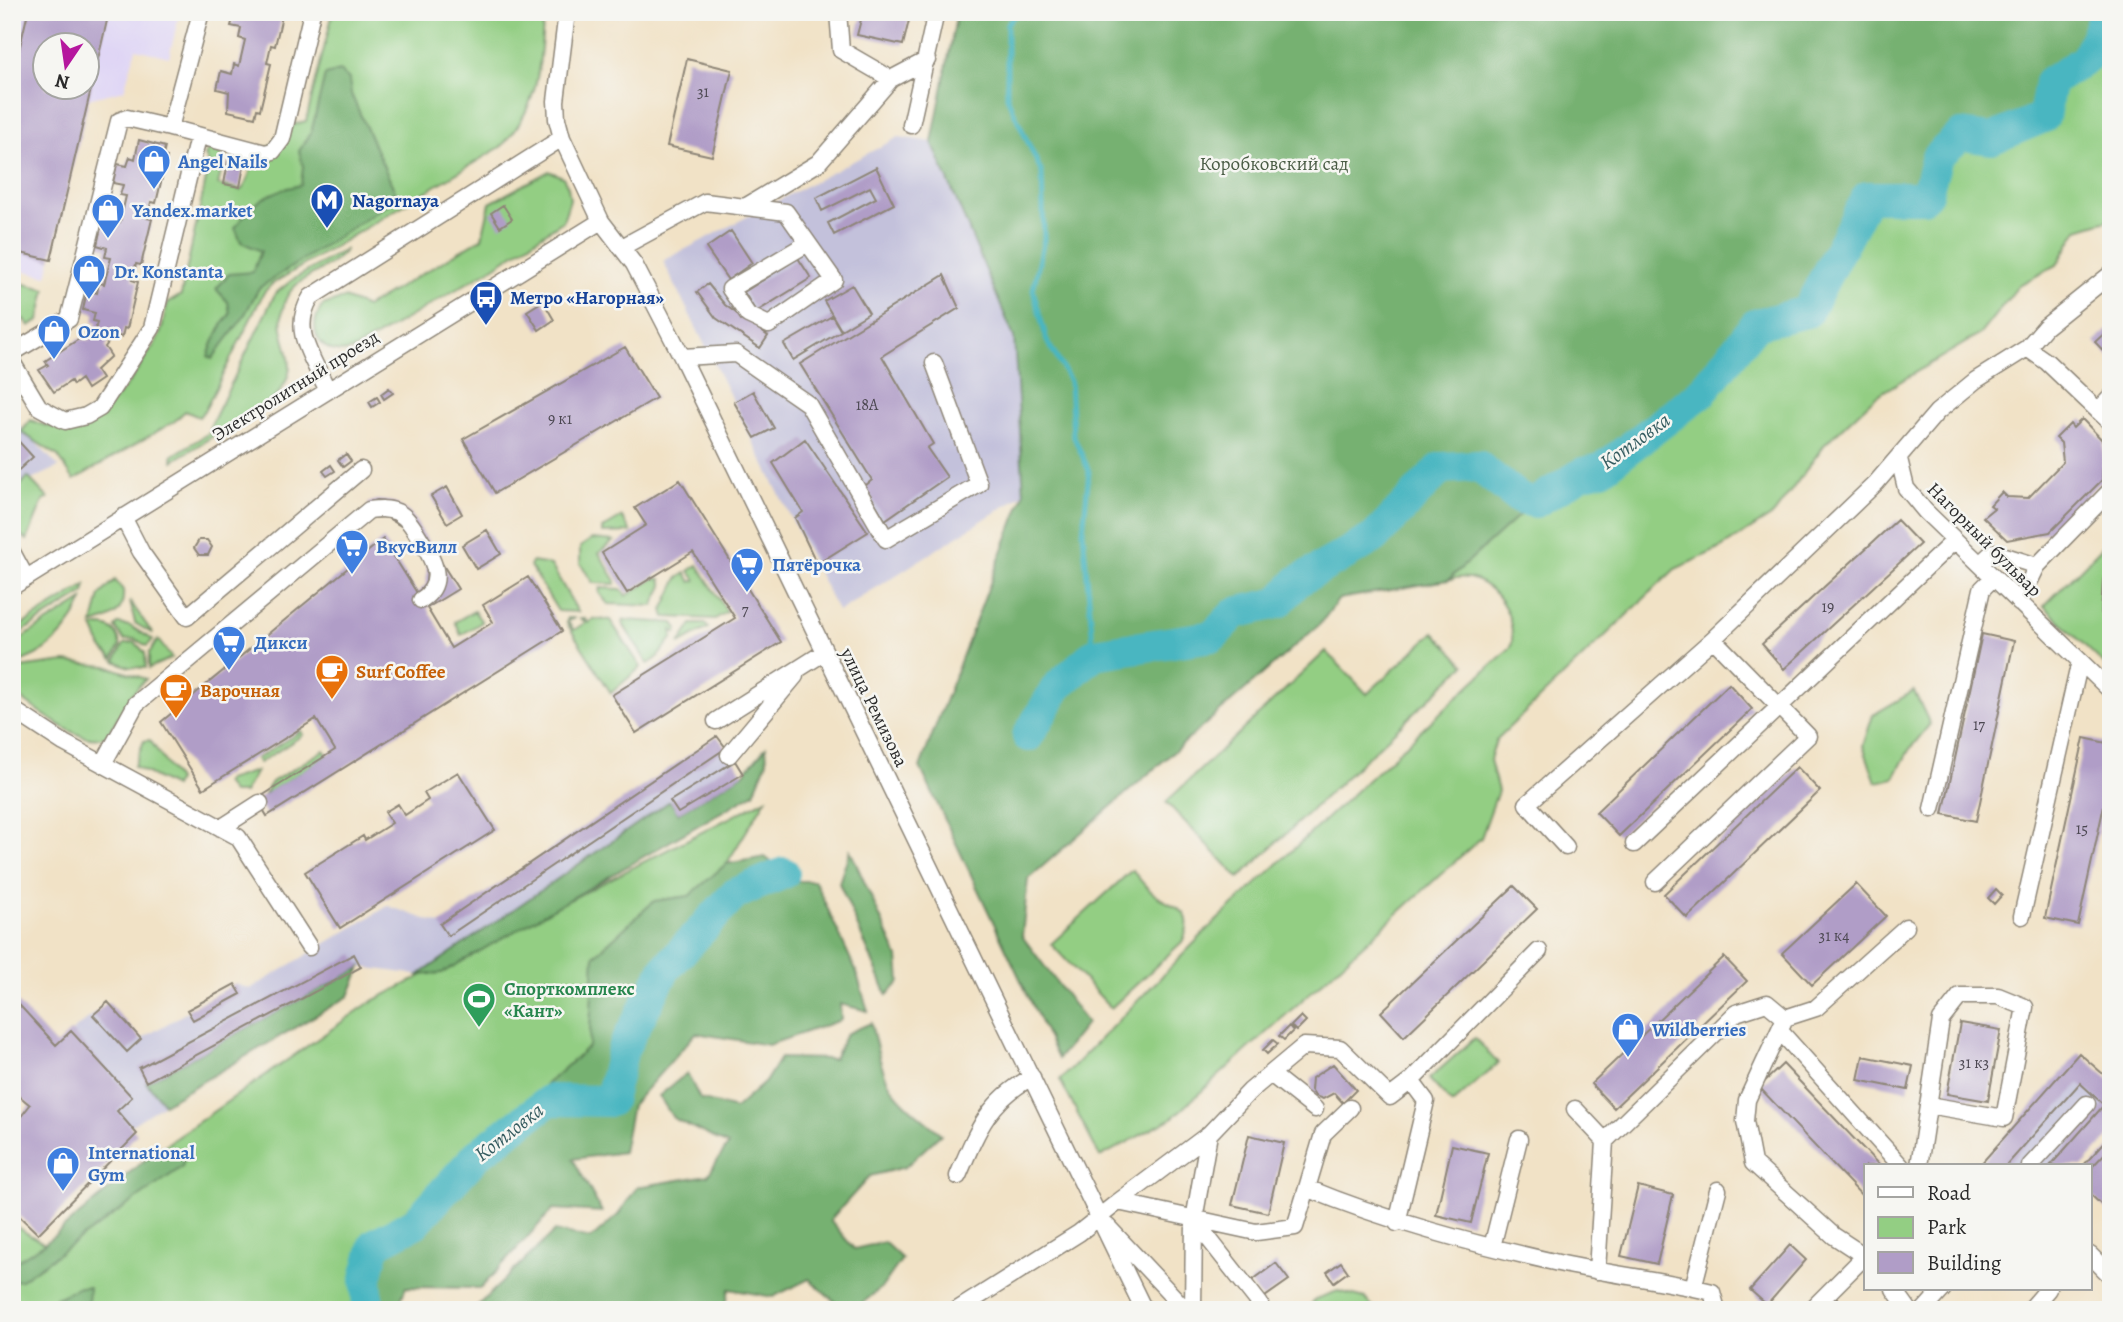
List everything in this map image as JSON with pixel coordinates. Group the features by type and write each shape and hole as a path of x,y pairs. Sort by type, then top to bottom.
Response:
{"street":[{"path":"170,128 201,12"},
{"path":"12,353 69,319 119,121 127,118 257,153 273,151 279,145 312,12"},
{"name":"улица Ремизова","path":"567,12 556,101 562,138 601,221 622,247 682,357 1143,1310"},
{"path":"838,12 841,50 891,79"},
{"path":"911,125 936,12"},
{"path":"746,207 818,163 891,79 927,60"},
{"path":"12,362 39,407 65,421 86,416 100,408 152,328 198,137"},
{"path":"327,389 300,329 302,310 312,297 562,138"},
{"path":"622,247 705,202 786,212 808,243 834,280 769,326 748,315 730,289 808,243"},
{"name":"Электролитный проезд","path":"19,583 601,221"},
{"path":"1566,847 1527,804 1713,639 1899,459 1937,412 1976,380 2027,348 2045,327 2111,274"},
{"path":"2027,348 2047,362 2111,423"},
{"path":"682,357 736,354 808,404 886,539 979,484 934,363"},
{"path":"2098,411 2111,397"},
{"name":"Нагорный бульвар","path":"1899,459 1906,488 1993,578 2111,691"},
{"path":"123,517 141,552 187,617 361,470"},
{"path":"2020,603 2038,566 2111,490"},
{"path":"103,764 136,704 369,510 387,509 404,517 434,561 436,579 433,589 421,600"},
{"path":"1634,844 1782,707 1955,540"},
{"path":"12,552 19,583"},
{"path":"1980,564 1993,552 2038,566"},
{"path":"1932,809 1982,589 1993,578"},
{"path":"1656,881 1808,736 1713,639"},
{"path":"716,721 825,652"},
{"path":"2022,916 2080,661"},
{"path":"729,755 803,666"},
{"path":"12,709 41,730 238,837 309,947"},
{"path":"225,831 262,807"},
{"path":"1864,1255 1834,1236 1753,1163 1745,1121 1747,1100 1782,1025 1816,1008 1906,927"},
{"path":"957,1310 1100,1219 1118,1202 1209,1134 1251,1091 1304,1046 1340,1048 1390,1097 1411,1081 1539,951"},
{"path":"1919,1164 1928,1105 1941,1020 1960,996 1998,996 2025,1007 2004,1118 1928,1105"},
{"path":"1597,1271 1605,1141 1736,1013 1768,1003 1782,1025 1900,1164"},
{"path":"1272,1075 1315,1109"},
{"path":"958,1176 989,1111 1014,1087 1032,1077"},
{"path":"1398,1223 1426,1101 1411,1081"},
{"path":"2032,1164 2087,1104"},
{"path":"1118,1202 1256,1232 1295,1227 1323,1134 1350,1108"},
{"path":"1576,1109 1605,1141"},
{"path":"1185,1308 1194,1220 1209,1134"},
{"path":"1492,1247 1518,1139"},
{"path":"1307,1188 1398,1223 1597,1271 1712,1292 1717,1310"},
{"path":"1693,1287 1718,1190"},
{"name":"улица Ремизова","path":"1100,1219 1185,1308"},
{"path":"1194,1220 1260,1304"},
{"path":"1814,1307 1864,1257"},
{"path":"2092,1257 2111,1276"},
{"path":"1895,1290 1909,1310"},
{"path":"1924,1310 1942,1290"},
{"path":"2029,1310 2045,1290"}],"shaded area":[{"path":"12,12 180,12 169,57 136,49 124,90 102,96 102,32 32,32 32,102 87,102 47,276 12,268"},
{"path":"899,137 932,142 1014,337 1024,494 838,612 663,261"},
{"path":"12,418 59,467 12,489"},
{"path":"717,736 743,774 678,813 670,801 419,975 361,967 147,1081 164,1104 130,1126 56,1045 108,1002 141,1039 235,984 250,989 388,906 440,924"},
{"path":"2079,1053 2111,1081 2111,1135 2085,1164 1981,1164"}],"green space":[{"path":"333,12 544,12 536,84 524,115 502,146 272,284 264,292 199,417 185,411 175,421 74,480 58,456 21,432 31,420 49,426 67,427 82,423 110,404 133,377 158,338 168,303 181,295 209,165 205,155 209,149 220,151 223,164 218,185 241,190 256,158 295,124 306,121"},
{"name":"Коробковский сад","path":"957,12 2102,12 2082,59 2047,79 2040,116 1997,134 1958,130 1935,153 1919,192 1865,193 1833,249 1808,301 1754,322 1699,391 1600,466 1583,470 1537,499 1448,580 1339,599 1320,624 1028,879 1022,936 1087,1023 1058,1059 920,767 1024,494 1014,337 932,142"},
{"path":"2102,12 2111,12 2111,219 2078,229 2057,265 2019,285 1980,334 1876,396 1825,444 1774,514 1721,548 1675,569 1496,740 1490,760 1498,791 1481,838 1171,1119 1100,1157 1060,1080 1213,924 1511,647 1510,620 1497,596 1487,586 1475,580 1462,577 1448,580 1538,498 1579,474 1600,466 1698,391 1754,322 1808,301 1833,249 1865,193 1919,192 1935,153 1958,130 1997,134 2047,79 2082,59"},
{"path":"340,71 349,79 351,94 398,198 259,288 243,318 212,359 208,356 212,345 230,314 228,302 216,289 229,274 253,272 261,251 241,242 235,228 255,204 280,190 301,185 303,166 299,151 311,133 325,75"},
{"path":"549,171 563,177 568,187 570,199 563,221 491,269 353,350 333,350 319,340 315,324 323,305 344,298 366,307 482,238 490,203"},
{"path":"346,249 332,263 297,285 285,301 282,329 290,361 289,372 285,384 275,398 173,461 172,456 212,431 210,427 275,294 292,280"},
{"path":"12,281 46,289 39,321 29,326 25,319 16,323 19,330 12,334"},
{"path":"28,477 48,498 43,501 27,540 12,527 12,512 15,495"},
{"path":"622,517 631,532 602,533 602,529"},
{"path":"2111,538 2111,671 2044,606"},
{"path":"592,539 614,541 599,553 616,581 615,584 593,583 580,563 580,547"},
{"path":"532,562 551,565 578,612 558,611 530,566"},
{"path":"698,565 727,612 715,619 665,617 663,610 678,578 686,573 691,582 696,580 689,571"},
{"path":"655,578 661,579 663,586 653,606 608,604 599,593 600,588 621,589 626,596"},
{"path":"115,580 123,590 119,610 106,620 93,624 100,595"},
{"path":"86,585 84,593 12,638 12,631"},
{"path":"83,600 78,612 55,641 36,655 12,664 12,644"},
{"path":"130,601 153,634 135,623"},
{"path":"474,611 482,622 461,635 455,622"},
{"path":"568,618 575,618 567,621 574,630 586,622 579,618 586,619 588,623 593,619 610,620 641,667 611,693 566,622"},
{"path":"624,620 674,623 678,629 676,633 672,630 673,637 656,659 648,664 623,624"},
{"path":"118,624 130,626 153,640 147,646 135,639 124,640 115,627"},
{"path":"692,624 705,624 708,628 679,644"},
{"path":"93,627 111,629 118,637 120,646 113,659 102,648"},
{"path":"1434,632 1465,665 1239,878 1166,802 1326,651 1367,694"},
{"path":"158,640 172,658 149,668 149,653"},
{"path":"135,642 145,653 146,668 129,667 115,661 124,644"},
{"path":"65,662 106,666 146,679 130,698 109,732 101,738 89,738 61,726 12,692 12,669"},
{"path":"1914,691 1930,724 1909,750 1894,778 1876,782 1863,746 1873,715"},
{"path":"301,731 303,735 259,763 256,759"},
{"path":"150,740 177,780 174,787 134,766 144,741"},
{"path":"766,747 767,761 754,793 442,973 419,975 670,801 678,813 743,774"},
{"path":"324,750 328,755 263,796 272,782"},
{"path":"256,771 244,793 232,793 225,783 227,780"},
{"name":"Спорткомплекс «Кант»","path":"766,799 606,1062 404,1220 376,1310 12,1310 12,1224 45,1244 151,1155 369,1003"},
{"path":"850,850 898,957 900,982 887,995 839,883"},
{"path":"765,857 795,881 815,881 856,971 868,1011 840,1004 841,1020 768,1045 696,1033 632,1105 623,1152 573,1159 602,1212 553,1209 481,1288 406,1287 397,1310 383,1310 366,1271 401,1215 589,1046 594,956 654,901 689,896 726,864"},
{"path":"1132,870 1154,894 1182,911 1186,916 1186,931 1182,942 1111,1008 1051,944"},
{"path":"361,967 349,996 164,1104 146,1082"},
{"path":"871,1023 891,1087 909,1108 941,1134 905,1167 870,1176 830,1220 854,1249 884,1242 902,1259 882,1287 854,1310 839,1305 809,1279 773,1297 729,1289 725,1310 473,1310 555,1231 591,1239 618,1215 637,1187 708,1175 728,1145 673,1118 659,1096 687,1073 700,1099 735,1109 765,1082 780,1058 834,1059 846,1034"},
{"path":"1475,1038 1498,1063 1452,1104 1429,1079"},
{"path":"174,1149 186,1153 182,1167 21,1280 12,1281 12,1264 44,1244 151,1155"},
{"path":"79,1287 89,1287 88,1304 75,1310 32,1310"},
{"path":"1338,1291 1365,1298 1376,1310 1307,1310 1315,1299"}],"building":[{"path":"28,12 109,12 102,42 102,32 32,32 32,102 88,102 51,260 12,251 12,80"},
{"path":"235,12 283,12 275,46 271,45 267,63 271,64 260,110 257,109 255,117 228,111 229,92 217,89 221,71 232,74 234,64 239,66 245,40 239,38 241,28 231,26"},
{"path":"863,12 911,12 903,45 857,35"},
{"path":"687,59 732,70 712,156 667,146"},
{"path":"139,140 165,147 163,156 167,157 156,203 151,202 147,218 152,219 141,265 136,264 132,280 138,282 127,329 124,328 122,337 114,335 105,347 111,356 96,370 102,379 87,389 81,379 73,385 71,381 54,392 39,370 48,365 45,361 79,339 89,340 94,335 97,322 93,321 95,313 83,310 87,290 97,293 99,283 104,284 111,258 105,257 107,248 97,245 101,227 111,229 113,220 120,222 126,196 120,195 123,185 113,183 117,164 127,166 130,157 135,159"},
{"path":"228,162 244,165 240,187 224,184"},
{"path":"876,167 894,204 834,235 828,223 876,198 870,187 822,211 816,198"},
{"path":"503,205 512,219 500,227 491,213"},
{"path":"731,231 752,263 728,280 706,248"},
{"path":"798,258 811,278 756,312 744,292"},
{"path":"944,275 959,308 882,356 933,444 927,448 947,477 885,520 865,486 872,480 800,364"},
{"path":"708,284 725,305 768,336 760,348 716,318 697,292"},
{"path":"852,285 869,313 841,330 824,301"},
{"path":"543,301 554,320 539,330 527,311"},
{"path":"832,316 841,331 793,360 784,344"},
{"path":"2111,327 2111,359 2095,342"},
{"path":"625,347 656,398 495,493 463,439"},
{"path":"389,388 393,393 384,399 381,394"},
{"path":"753,391 774,428 755,438 734,402"},
{"path":"377,397 380,402 372,407 369,402"},
{"path":"2082,419 2104,442 2102,480 2050,532 2007,540 1983,517 1994,508 1990,505 2002,492 2007,497 2028,498 2063,462 2061,443 2056,438 2070,424 2073,428"},
{"path":"12,434 33,457 12,476"},
{"path":"805,439 868,532 817,564 795,518 803,512 773,463"},
{"path":"346,454 351,461 343,467 338,460"},
{"path":"331,465 335,471 327,476 323,471"},
{"path":"680,480 781,642 636,733 612,695 735,618 693,552 627,593 602,553 646,525 635,508"},
{"path":"447,487 462,514 447,523 431,496"},
{"path":"377,500 393,502 411,514 458,589 427,608 451,648 493,622 483,605 528,577 562,631 267,816 257,799 335,750 316,719 203,789 161,722 383,539 417,593 426,585 427,565 404,528 386,517 372,518 368,503"},
{"path":"1897,520 1920,544 1784,669 1762,644"},
{"path":"487,530 501,554 476,569 462,545"},
{"path":"199,540 207,540 212,547 208,555 199,555 194,548"},
{"path":"2111,572 2111,623 2101,614 2103,579"},
{"path":"1982,634 2014,641 1976,821 1943,814"},
{"path":"1729,684 1752,709 1619,836 1596,812"},
{"path":"717,736 726,748 448,936 440,924"},
{"path":"2084,738 2111,744 2111,773 2078,925 2045,918"},
{"path":"735,761 743,774 678,813 670,801"},
{"path":"1797,767 1820,791 1687,918 1664,894"},
{"path":"458,772 495,830 340,928 305,872 363,836 365,840 392,823 385,812 398,804 405,815 428,800 424,793"},
{"path":"1856,884 1886,916 1812,985 1782,953"},
{"path":"1514,886 1537,909 1404,1037 1381,1012"},
{"path":"1996,889 2002,895 1994,904 1988,898"},
{"path":"354,954 361,967 146,1082 139,1068"},
{"path":"1724,957 1747,981 1614,1108 1591,1084"},
{"path":"235,984 241,994 193,1020 187,1010"},
{"path":"12,997 56,1045 71,1031 132,1097 117,1111 137,1134 38,1234 12,1209 12,1128 30,1105 12,1090"},
{"path":"108,1002 141,1039 127,1052 93,1015"},
{"path":"1301,1016 1306,1021 1296,1031 1291,1026"},
{"path":"1960,1023 2001,1030 1988,1101 1947,1094"},
{"path":"1289,1026 1293,1031 1284,1040 1279,1036"},
{"path":"1273,1040 1278,1044 1267,1054 1263,1050"},
{"path":"2079,1053 2111,1081 2111,1135 2085,1164 2052,1164 2104,1105 2080,1083 2008,1164 1981,1164"},
{"path":"1863,1056 1913,1066 1908,1090 1858,1080"},
{"path":"1333,1064 1356,1090 1343,1103 1334,1093 1323,1099 1315,1096 1311,1090 1312,1078"},
{"path":"1783,1064 1878,1164 1864,1164 1864,1198 1759,1087"},
{"path":"1249,1135 1284,1143 1268,1213 1232,1205"},
{"path":"1452,1145 1488,1153 1471,1223 1436,1215"},
{"path":"2111,1147 2111,1214 2092,1196 2092,1167"},
{"path":"1638,1186 1673,1195 1657,1264 1621,1256"},
{"path":"1790,1245 1806,1260 1767,1305 1750,1290"},
{"path":"1341,1262 1348,1272 1334,1282 1327,1272"},
{"path":"1276,1263 1289,1280 1262,1299 1250,1282"},
{"path":"1836,1297 1847,1310 1821,1310"}],"waterway":[{"path":"1019,12 1007,23 1007,97 1042,173 1044,239 1033,290 1047,341 1070,381 1073,435 1089,471 1083,532 1094,654"},
{"name":"Котловка","path":"1028,736 1057,687 1094,654 1213,636 1235,613 1278,603 1298,581 1374,538 1441,468 1478,466 1520,499 1536,502 1583,473 1602,469 1701,393 1756,324 1807,312 1867,197 1923,197 1927,193 1937,157 1961,135 1991,139 2044,117 2050,82 2086,59 2106,12"},
{"name":"Котловка","path":"368,1310 366,1278 375,1244 415,1223 477,1155 550,1100 610,1101 623,1049 665,969 735,894 784,873"}],"place":[{"name":"Angel Nails","path":"154,191"},
{"name":"Nagornaya","path":"327,230"},
{"name":"Yandex.market","path":"108,240"},
{"name":"Dr. Konstanta","path":"89,301"},
{"name":"Метро «Нагорная»","path":"486,327"},
{"name":"Ozon","path":"54,361"},
{"name":"ВкусВилл","path":"352,576"},
{"name":"Пятёрочка","path":"747,594"},
{"name":"Дикси","path":"229,672"},
{"name":"Surf Coffee","path":"332,701"},
{"name":"Варочная","path":"176,720"},
{"name":"Спорткомплекс «Кант»","path":"479,1029"},
{"name":"Wildberries","path":"1628,1059"},
{"name":"International Gym","path":"63,1193"}]}
